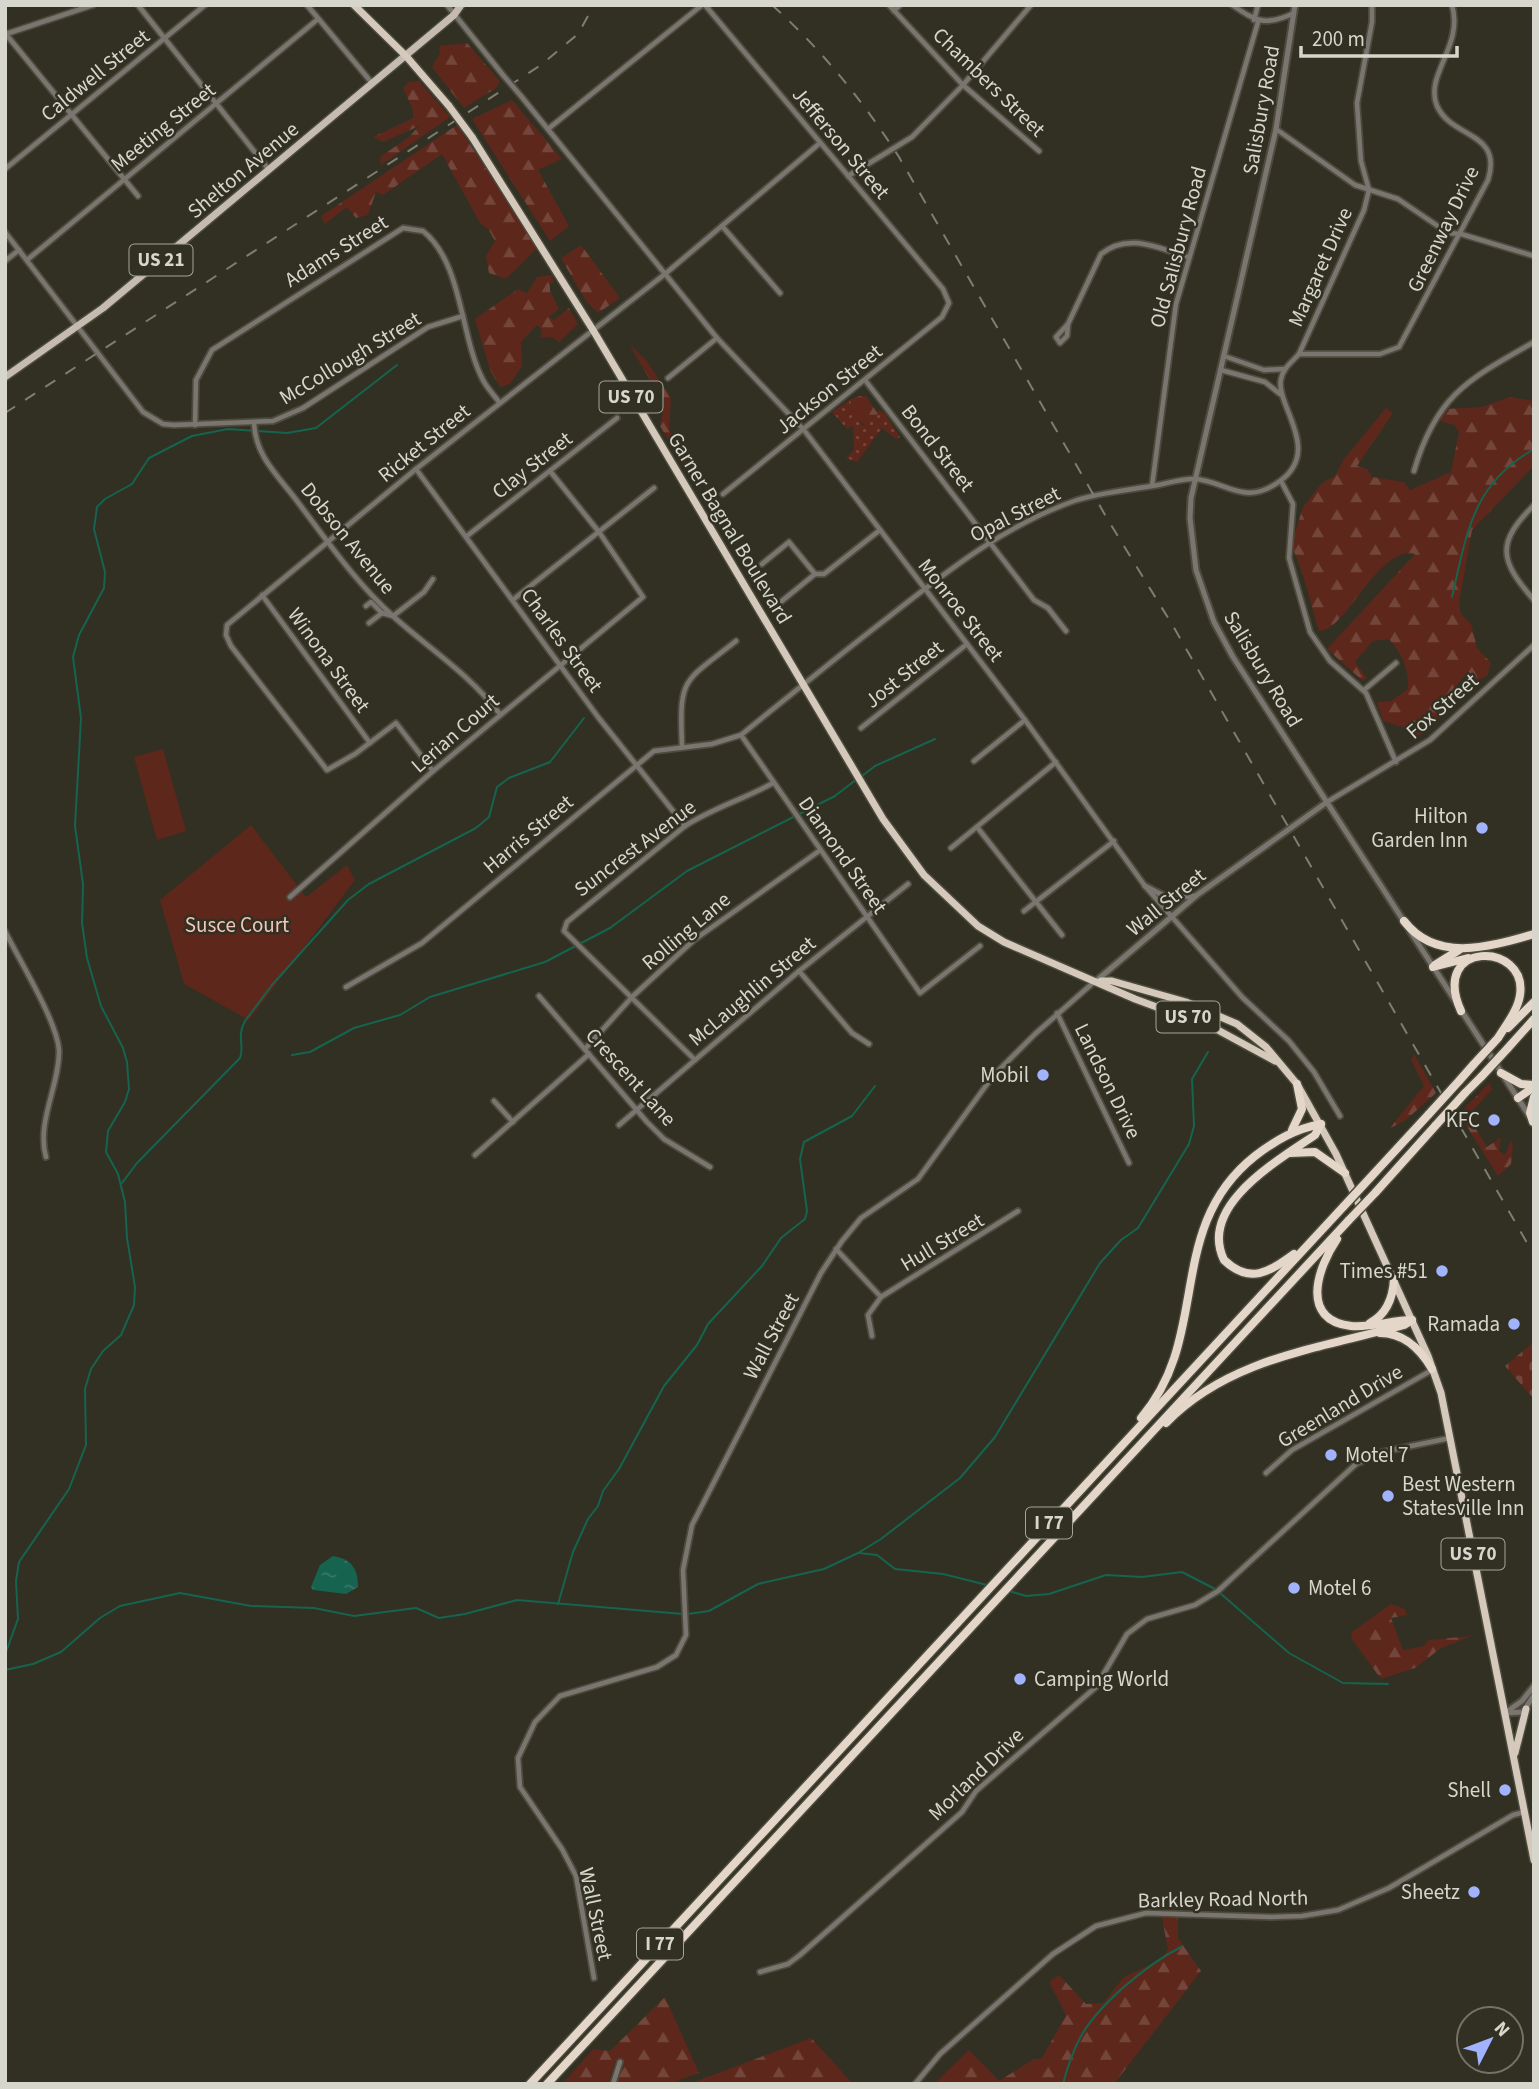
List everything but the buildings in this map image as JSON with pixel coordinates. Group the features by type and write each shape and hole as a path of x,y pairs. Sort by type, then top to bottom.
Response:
{"highway":[{"name":"Garner Bagnal Boulevard","path":"354,5 406,55 472,137 593,330 883,819 911,859 941,893 978,926 1003,942 1135,999 1216,1029 1275,1061"},
{"path":"1404,921 1423,941 1436,947 1465,947 1534,934"},
{"path":"1433,967 1465,947"},
{"path":"1433,967 1475,956 1495,955 1513,969 1521,993 1517,1006 1498,1038"},
{"path":"1461,1011 1456,999 1455,977 1475,956"},
{"name":"Garner Bagnal Boulevard","path":"1096,981 1112,981 1211,1011 1252,1035 1266,1046 1275,1061 1297,1084 1321,1124 1394,1279 1432,1369 1451,1438 1505,1713"},
{"name":"I 77","path":"530,2084 1534,1002"},
{"name":"I 77","path":"547,2084 1534,1020"},
{"path":"1501,1073 1521,1084 1534,1086"},
{"path":"1061,1510 1146,1412 1172,1370 1186,1315 1196,1246 1221,1192 1249,1161 1295,1127 1302,1109 1297,1084"},
{"path":"1518,1098 1534,1086"},
{"path":"1518,1098 1534,1095 1530,1112 1533,1123"},
{"path":"1287,1134 1321,1124"},
{"path":"1309,1244 1259,1276 1234,1270 1219,1249 1221,1223 1232,1204 1263,1171 1315,1135 1321,1124"},
{"path":"1281,1158 1302,1151 1315,1152 1327,1158 1345,1174"},
{"path":"1349,1220 1319,1269 1317,1297 1331,1318 1341,1324 1364,1326 1412,1320"},
{"path":"1364,1326 1386,1310 1392,1298 1394,1279"},
{"path":"1106,1481 1172,1417 1236,1374 1283,1356 1404,1325 1412,1320"},
{"path":"1374,1333 1387,1333 1411,1343 1423,1353 1432,1369"},
{"path":"1514,1757 1526,1709"},
{"name":"US 70","path":"1505,1713 1534,1860"}],"main road":[{"name":"Shelton Avenue","path":"5,377 79,326 270,171 454,15 461,5"}],"street":[{"path":"93,5 5,34 138,196"},
{"path":"138,5 270,171"},
{"name":"Caldwell Street","path":"5,169 205,5"},
{"path":"307,5 373,84"},
{"name":"Monroe Street","path":"447,5 717,338 804,430 1025,720 1145,886 1242,996 1289,1041 1314,1072 1340,1116"},
{"path":"548,130 704,5"},
{"name":"Jefferson Street","path":"704,5 943,289 949,303"},
{"name":"Chambers Street","path":"889,5 963,85 1039,151"},
{"path":"894,11 900,5"},
{"path":"848,176 912,137 963,85 1031,5"},
{"path":"1232,5 1256,21 1282,19 1294,13"},
{"name":"Old Salisbury Road","path":"1152,486 1172,322 1256,21 1258,5"},
{"name":"Salisbury Road","path":"1295,5 1276,129 1195,478 1190,518 1196,570 1205,598 1233,657 1533,1123"},
{"name":"Margaret Drive","path":"1284,369 1299,354 1364,210 1369,190 1361,161 1357,103 1372,22 1372,5"},
{"name":"Greenway Drive","path":"1299,354 1380,354 1399,347 1488,180 1492,158 1479,140 1451,121 1437,106 1435,81 1454,39 1452,5"},
{"name":"Meeting Street","path":"27,260 318,19"},
{"path":"1276,129 1343,177 1369,190 1398,199 1448,233 1461,234 1534,256"},
{"name":"Ricket Street","path":"370,743 327,770 231,646 226,635 227,625 499,402 664,274 820,143"},
{"path":"722,226 780,293"},
{"name":"Adams Street","path":"195,425 195,380 212,350 402,228 423,231 431,237 448,271 483,380 499,402"},
{"name":"McCollough Street","path":"5,232 143,412 163,424 254,423 288,416 428,327 463,316"},
{"path":"1069,324 1101,254 1108,249 1137,241 1188,257"},
{"path":"5,261 19,250"},
{"name":"Jackson Street","path":"723,494 942,317 949,303"},
{"path":"668,378 717,338"},
{"path":"1414,471 1429,428 1455,393 1472,378 1534,342"},
{"path":"1224,356 1264,369 1284,369 1280,394"},
{"path":"1195,478 1241,492 1255,492 1281,481 1294,463 1298,439 1289,408 1280,394 1265,382 1221,370"},
{"name":"Bond Street","path":"865,380 1034,600 1048,608 1066,631"},
{"name":"Clay Street","path":"467,536 617,418"},
{"name":"Dobson Avenue","path":"254,423 254,436 265,460 369,593 393,616 461,670 501,714"},
{"name":"Charles Street","path":"416,469 514,599 598,718 685,826"},
{"path":"550,471 599,532"},
{"name":"Opal Street","path":"741,735 990,540 1072,502 1195,478"},
{"path":"1281,481 1293,504 1289,558 1310,632 1330,661 1364,690 1396,762"},
{"path":"514,599 654,488"},
{"path":"1534,505 1512,528 1505,554 1514,578 1534,600"},
{"path":"777,605 815,574 824,574 880,530"},
{"name":"Lerian Court","path":"290,897 501,714 643,597 599,532"},
{"path":"762,564 789,542 815,574"},
{"path":"366,606 371,602 382,613 393,616 424,592 432,579"},
{"name":"Winona Street","path":"262,595 370,743"},
{"path":"369,623 382,613"},
{"path":"681,746 680,699 684,687 736,640"},
{"name":"Jost Street","path":"861,729 967,644"},
{"name":"Fox Street","path":"1327,802 1430,740 1534,645"},
{"path":"1364,690 1396,663"},
{"path":"974,761 1025,720"},
{"path":"370,743 396,723 433,772"},
{"name":"Harris Street","path":"346,987 422,943 654,751 712,744 741,735"},
{"name":"Diamond Street","path":"741,735 920,993 979,946"},
{"path":"951,848 1056,762"},
{"name":"Suncrest Avenue","path":"633,996 564,931 571,916 706,812 739,801 773,783"},
{"name":"Wall Street","path":"594,1979 576,1875 562,1849 520,1787 518,1758 535,1721 560,1696 657,1667 676,1655 682,1646 687,1624 683,1570 692,1525 836,1249 861,1218 918,1179 993,1076 1057,1013 1170,916 1327,802"},
{"path":"977,827 1062,935"},
{"path":"1024,911 1114,841"},
{"name":"Rolling Lane","path":"585,1049 633,996 706,929 819,851"},
{"name":"McLaughlin Street","path":"619,1125 799,971 908,884"},
{"path":"1145,886 1168,898 1197,895"},
{"path":"5,932 57,1039 58,1061 44,1141 46,1157"},
{"path":"799,971 852,1033 869,1044"},
{"name":"Crescent Lane","path":"539,996 664,1139 710,1167"},
{"path":"633,996 695,1060"},
{"name":"Landson Drive","path":"1057,1013 1123,1144 1129,1163"},
{"path":"475,1155 589,1055"},
{"path":"494,1101 513,1122"},
{"name":"Hull Street","path":"881,1297 1018,1212"},
{"path":"836,1249 881,1297 868,1315 872,1336"},
{"name":"Greenland Drive","path":"1266,1473 1292,1450 1432,1369"},
{"name":"Morland Drive","path":"760,1972 778,1968 800,1955 962,1812 976,1791 1096,1687 1127,1634 1152,1616 1209,1598 1356,1464 1382,1452 1451,1438"},
{"path":"1505,1713 1522,1702 1534,1686"},
{"path":"1505,1713 1518,1714 1526,1709 1534,1695"},
{"name":"Barkley Road North","path":"915,2084 940,2054 1053,1954 1096,1926 1146,1913 1272,1917 1302,1916 1338,1910 1389,1888 1513,1815 1525,1812"},
{"path":"613,2084 620,2062"}],"green space":[{"path":"467,43 500,81 496,88 464,108 432,67 440,53 439,46"},
{"path":"419,81 450,117 381,165 380,157 409,137 419,126 383,142 373,137 413,118 413,110 403,88 409,82"},
{"path":"512,100 562,159 538,170 569,226 550,241 472,119"},
{"path":"457,125 538,247 506,279 489,273 486,256 495,241 489,230 480,223 442,154 383,195 376,192 368,215 356,218 347,207 325,224 321,216"},
{"path":"581,245 620,298 598,313 586,301 561,258"},
{"path":"552,275 554,282 550,284 550,291 559,309 549,317 554,320 569,308 578,324 559,342 552,337 540,338 542,330 537,325 521,342 522,366 510,384 500,387 490,370 475,319 518,289 527,293 537,277"},
{"path":"629,344 646,360 671,398 669,429 690,468 689,473 660,426 663,411 659,395"},
{"path":"866,396 878,414 871,417 868,428 850,412 851,399"},
{"path":"1510,397 1534,401 1534,466 1472,530 1459,603 1461,614 1471,624 1477,648 1491,663 1487,676 1474,682 1467,674 1441,707 1443,715 1424,733 1414,737 1402,727 1383,721 1377,702 1391,701 1408,689 1404,662 1389,639 1373,641 1355,662 1367,678 1363,681 1327,649 1415,554 1401,555 1388,562 1340,618 1329,628 1319,631 1291,545 1303,507 1322,483 1335,476 1344,459 1386,408 1393,413 1357,466 1367,469 1372,477 1404,482 1410,490 1451,472 1459,432 1454,425 1437,420 1446,409 1482,407"},
{"path":"851,399 861,424 868,428 871,417 878,414 878,410 885,414 900,437 896,439 882,428 857,462 846,458 854,450 853,426 847,429 832,412"},
{"path":"163,749 186,831 157,840 134,757"},
{"name":"Susce Court","path":"251,825 306,897 347,865 355,880 249,1020 184,984 160,900"},
{"path":"1414,1054 1436,1093 1407,1119 1389,1129 1424,1086 1411,1060"},
{"path":"1489,1083 1492,1089 1468,1116 1487,1147 1501,1137 1499,1151 1505,1155 1511,1141 1513,1143 1511,1164 1498,1176 1459,1114"},
{"path":"1534,1342 1534,1399 1505,1366"},
{"path":"1391,1604 1405,1609 1407,1615 1391,1618 1403,1650 1424,1646 1428,1640 1472,1636 1441,1648 1415,1668 1381,1679 1351,1638 1352,1632"},
{"path":"1162,1918 1178,1918 1178,1938 1201,1971 1114,2084 934,2084 969,2050 999,2081 1032,2060 1042,2058 1066,2015 1049,1982 1059,1975 1086,2004 1103,2003 1124,1977 1162,1959 1168,1949"},
{"path":"665,1997 699,2073 669,2084 617,2084 620,2060 615,2062 608,2084 562,2084 593,2049 610,2051"},
{"path":"811,2038 853,2084 689,2084"}],"water":[{"path":"333,1556 349,1562 357,1575 358,1587 346,1594 313,1590 311,1587 320,1565"}],"waterway":[{"path":"5,1655 18,1619 16,1581 19,1562 69,1489 86,1445 85,1389 91,1369 103,1351 121,1335 134,1305 135,1287 127,1238 125,1202 118,1174 106,1152 108,1131 125,1102 129,1089 127,1062 123,1048 101,1006 87,958 82,923 83,884 75,826 81,718 73,657 79,635 104,588 105,572 94,529 97,507 105,499 132,484 149,458 192,436 228,429 287,433 316,428 397,365"},
{"path":"1452,597 1462,552 1475,512 1497,478 1534,449"},
{"path":"122,1183 137,1163 240,1058 241,1032 245,1021 272,985 348,900 369,884 476,828 489,817 497,787 509,778 550,762 584,718"},
{"path":"862,776 875,766 935,739"},
{"path":"292,1055 310,1052 354,1028 400,1015 430,997 545,962 610,928 687,871 835,796 857,779"},
{"path":"688,1614 709,1611 758,1584 824,1569 858,1553 881,1539 960,1478 995,1437 1100,1263 1121,1240 1138,1228 1189,1144 1194,1126 1192,1079 1208,1052"},
{"path":"558,1604 573,1552 588,1519 598,1506 603,1491 619,1469 664,1386 697,1345 708,1324 762,1266 781,1238 805,1219 807,1211 800,1159 804,1142 852,1116 875,1086"},
{"path":"859,1553 877,1555 895,1569 943,1574 987,1585"},
{"path":"1009,1591 1026,1596 1049,1594 1106,1575 1142,1577 1182,1572 1215,1589"},
{"path":"5,1670 33,1664 61,1652 100,1618 120,1606 180,1593 251,1606 314,1608 354,1616 416,1608 439,1618 517,1600 683,1614"},
{"path":"1220,1593 1289,1653 1343,1683 1388,1684"},
{"path":"1063,2084 1077,2043 1099,2012 1139,1974 1181,1947"}],"railway":[{"path":"5,413 541,65 578,34 594,5"},
{"path":"772,5 841,77 899,157 1108,520 1173,626 1534,1255"}],"place":[{"name":"Hilton Garden Inn","path":"1482,828"},
{"name":"Mobil","path":"1043,1075"},
{"name":"KFC","path":"1494,1120"},
{"name":"Times #51","path":"1442,1271"},
{"name":"Ramada","path":"1514,1324"},
{"name":"Motel 7","path":"1331,1455"},
{"name":"Best Western Statesville Inn","path":"1388,1496"},
{"name":"Motel 6","path":"1294,1588"},
{"name":"Camping World","path":"1020,1679"},
{"name":"Shell","path":"1505,1790"},
{"name":"Sheetz","path":"1474,1892"}]}
